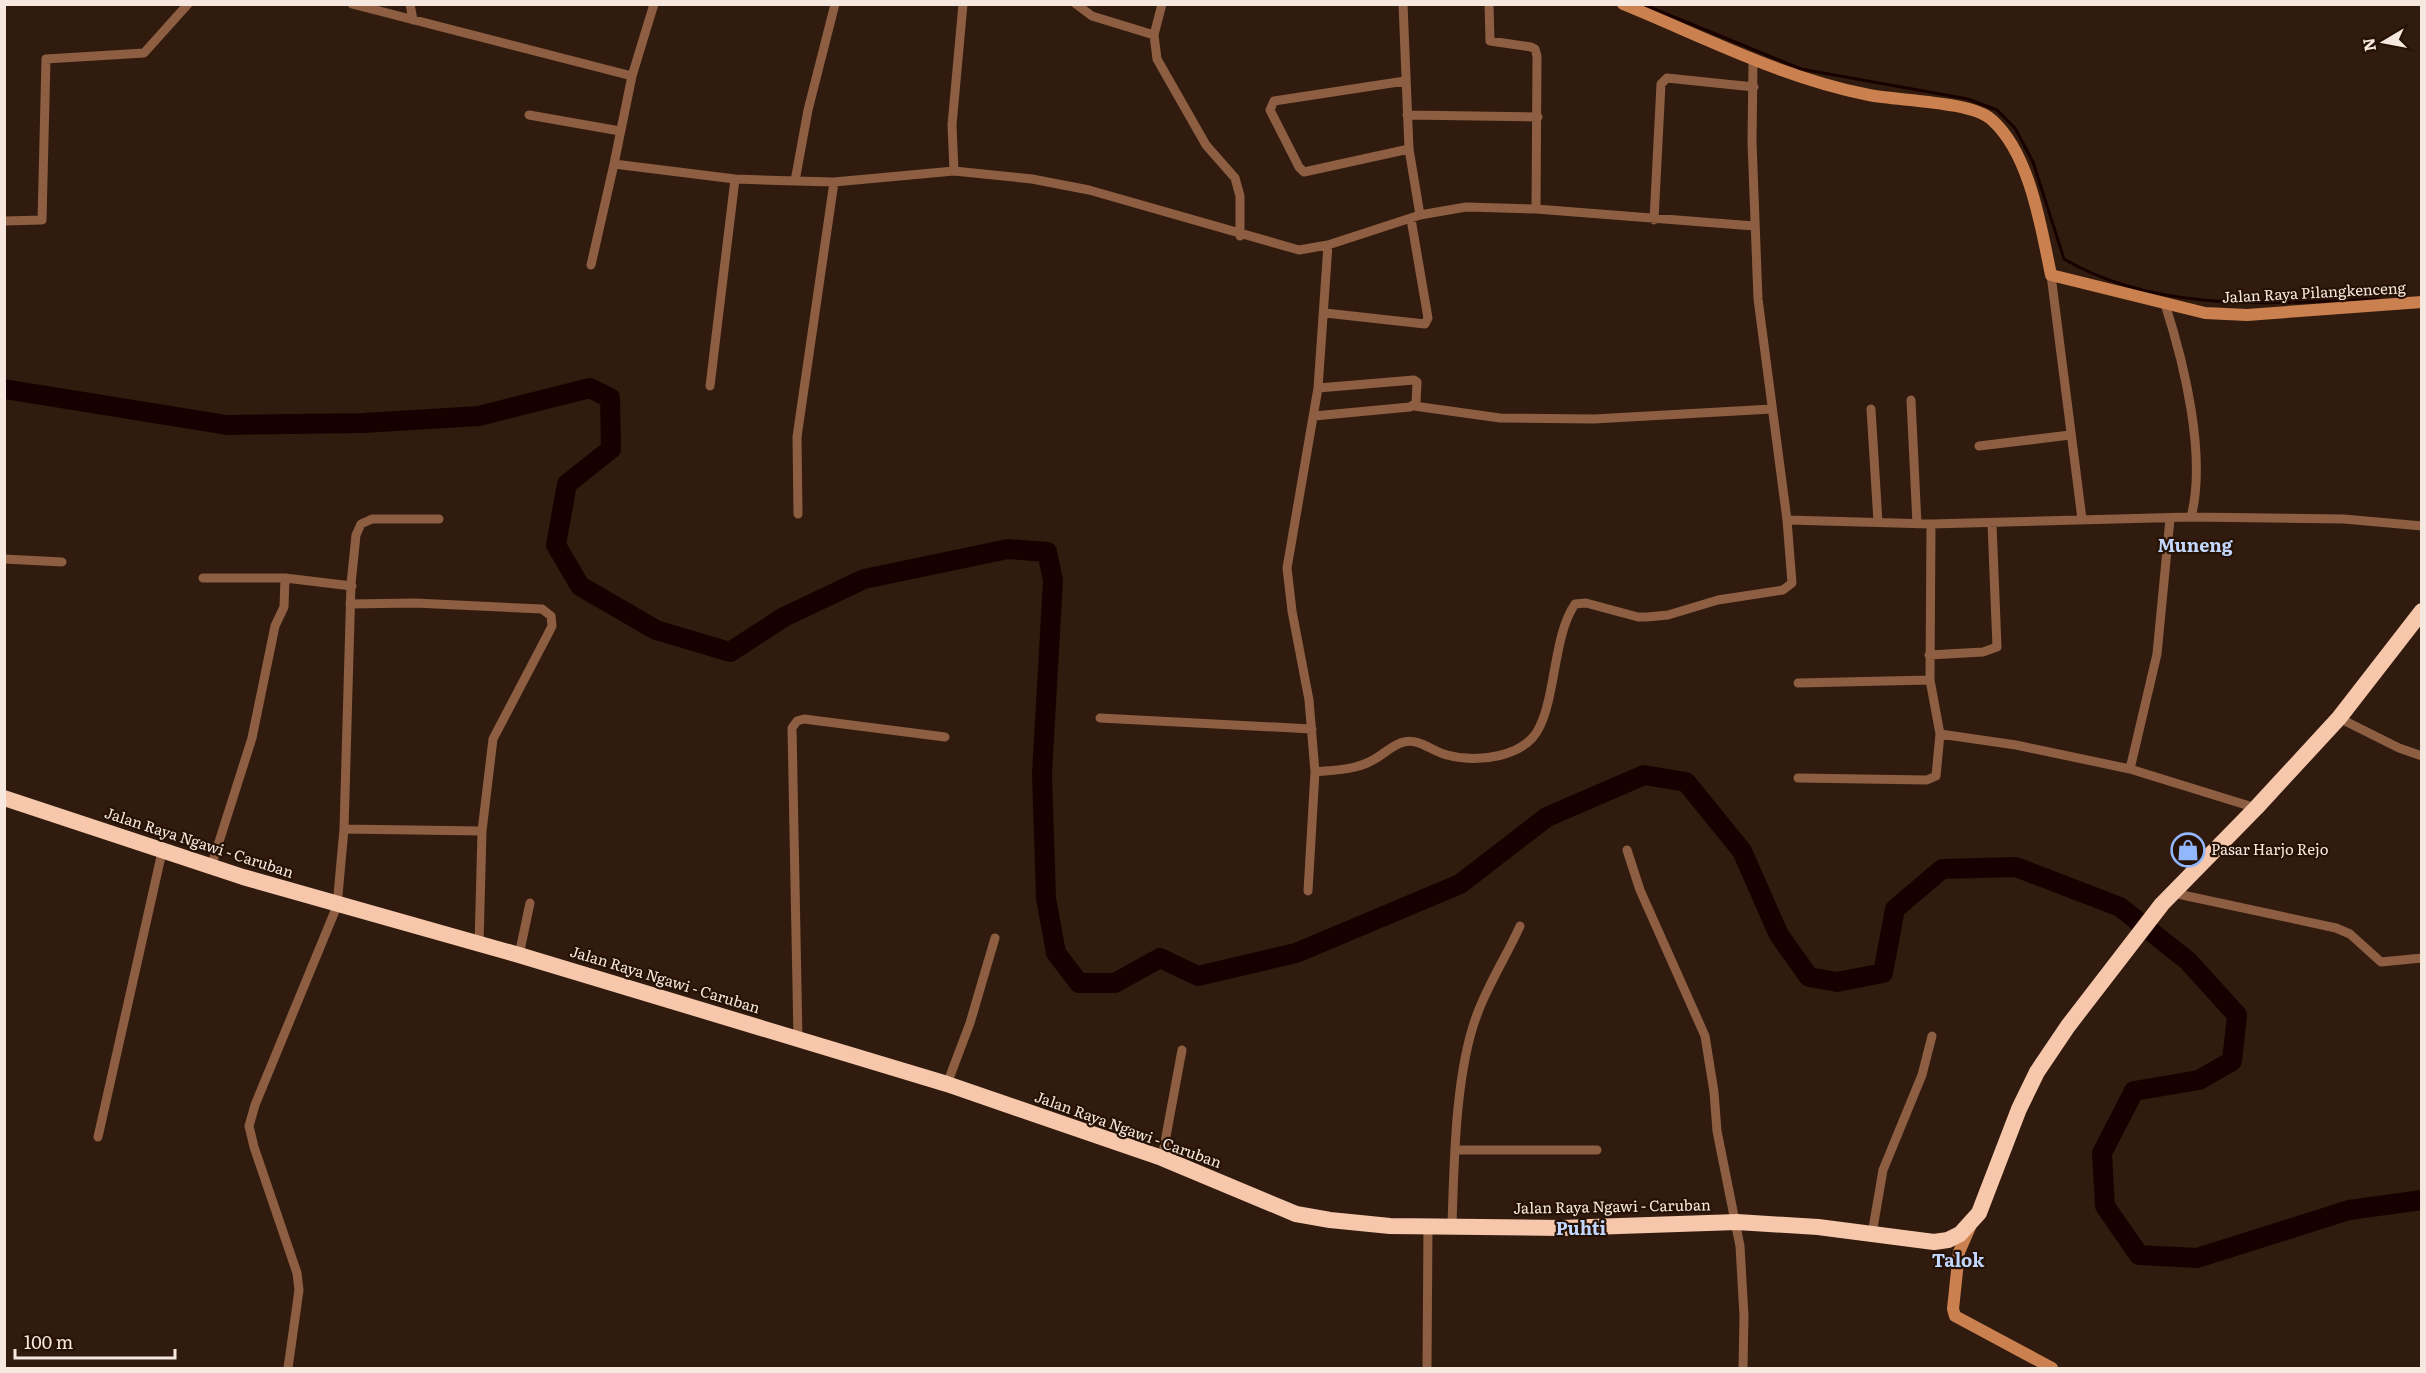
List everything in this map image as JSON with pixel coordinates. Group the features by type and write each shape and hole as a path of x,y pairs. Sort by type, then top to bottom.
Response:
{"highway":[{"path":"1937,1242 1960,1234 1979,1213 1994,1168 2037,1072 2068,1026 2117,962 2168,899 2339,718 2421,611"},
{"name":"Jalan Raya Ngawi - Caruban","path":"4,798 162,852 337,906 519,955 947,1084 1162,1158 1296,1214 1352,1223 1561,1228 1737,1222 1818,1227 1937,1242"}],"main road":[{"path":"1623,4 1710,40 1754,62 1841,90 1892,100 1972,109 1991,118 2006,136 2024,171 2036,207 2051,275"},
{"name":"Jalan Raya Pilangkenceng","path":"2051,275 2205,314 2247,315 2421,302"},
{"path":"1973,1220 1958,1261 1953,1309 1955,1316 2052,1368"},
{"path":"1937,1242 1947,1247 1958,1261"}],"street":[{"path":"4,221 42,220 46,59 144,53 188,4"},
{"path":"352,4 632,76"},
{"path":"410,4 413,20"},
{"path":"591,265 632,76 654,4"},
{"path":"795,181 808,110 835,4"},
{"path":"954,171 952,125 963,4"},
{"path":"1076,4 1092,16 1154,36"},
{"path":"1162,4 1154,36 1158,59 1167,80 1182,99 1206,145 1235,178 1240,196 1240,236"},
{"path":"1403,4 1409,149 1420,215"},
{"path":"1490,4 1490,41 1535,50 1538,117 1536,209"},
{"path":"1315,772 1366,763 1403,742 1413,741 1446,755 1465,758 1487,758 1511,752 1528,744 1540,727 1562,641 1575,604 1586,603 1638,617 1647,617 1668,615 1718,600 1789,587 1793,578 1787,520 1758,298 1754,226 1754,62"},
{"path":"1654,220 1661,84 1668,78 1755,87"},
{"path":"1405,81 1274,101 1270,110 1299,167 1304,172 1409,149"},
{"path":"529,115 620,131"},
{"path":"1407,115 1538,117"},
{"path":"614,164 735,178 795,181 834,182 954,171 1032,179 1089,190 1240,236 1299,250 1328,245 1420,215 1466,207 1536,209 1754,226"},
{"path":"710,386 735,178"},
{"path":"798,514 797,437 834,182"},
{"path":"1325,313 1425,324 1428,318 1410,219"},
{"path":"1308,891 1315,772 1312,729 1287,568 1318,388 1328,245"},
{"path":"2051,275 2082,519"},
{"path":"2165,304 2179,347 2191,419 2197,494 2191,517"},
{"path":"1318,388 1414,380 1417,382 1414,406"},
{"path":"1911,400 1917,524"},
{"path":"1314,416 1414,406 1500,418 1594,419 1772,409"},
{"path":"1871,409 1878,522"},
{"path":"1979,446 2070,435"},
{"path":"1787,520 1992,524 2082,519 2191,517 2344,519 2421,526"},
{"path":"288,1368 299,1290 297,1273 249,1126 279,1043 337,906 344,829 350,604 356,536 361,524 372,519 440,519"},
{"path":"2130,769 2157,654 2170,519"},
{"path":"1798,778 1927,780 1936,776 1940,734 1930,680 1931,524"},
{"path":"1929,655 1983,652 1997,647 1992,524"},
{"path":"4,559 62,561"},
{"path":"203,578 285,578 352,586"},
{"path":"211,867 252,738 274,626 284,607 285,578"},
{"path":"350,604 415,603 542,609 550,616 552,626 493,740 482,831 479,945"},
{"path":"1797,683 1930,680"},
{"path":"1100,718 1312,729"},
{"path":"2339,718 2399,748 2421,756"},
{"path":"798,1040 792,728 797,721 804,719 945,737"},
{"path":"1940,734 2016,745 2130,769 2256,808"},
{"path":"344,829 482,831"},
{"path":"1627,850 1640,890 1705,1036 1717,1131 1737,1222 1744,1316 1743,1368"},
{"path":"98,1137 162,852"},
{"path":"2168,899 2336,928 2350,934 2381,962 2421,958"},
{"path":"519,955 530,903"},
{"path":"1452,1226 1455,1150 1466,1062 1474,1023 1520,926"},
{"path":"947,1084 970,1023 995,938"},
{"path":"1872,1234 1883,1170 1922,1075 1932,1036"},
{"path":"1162,1158 1182,1050"},
{"path":"1455,1150 1597,1150"},
{"path":"1427,1368 1428,1225"}],"waterway":[{"path":"1642,4 1801,69 1968,99 1997,110 2015,128 2033,162 2064,259 2100,277 2138,289 2177,297 2217,301 2258,303 2378,299"},
{"path":"4,389 227,425 363,423 479,416 590,388 610,398 611,449 567,484 556,545 580,586 656,630 730,652 784,617 864,579 1008,549 1047,552 1053,580 1042,774 1046,898 1056,953 1079,983 1115,983 1160,958 1198,976 1296,953 1460,884 1547,817 1644,775 1686,782 1742,851 1779,935 1809,977 1837,982 1883,973 1895,909 1942,869 2016,867 2120,907 2188,961 2237,1015 2232,1061 2199,1080 2134,1091 2102,1153 2105,1206 2139,1255 2197,1258 2349,1210 2422,1200"}],"place":[{"name":"Pasar Harjo Rejo","path":"2188,850"}],"district":[{"name":"Muneng","path":"2195,546"},
{"name":"Puhti","path":"1581,1229"},
{"name":"Talok","path":"1958,1261"}]}
